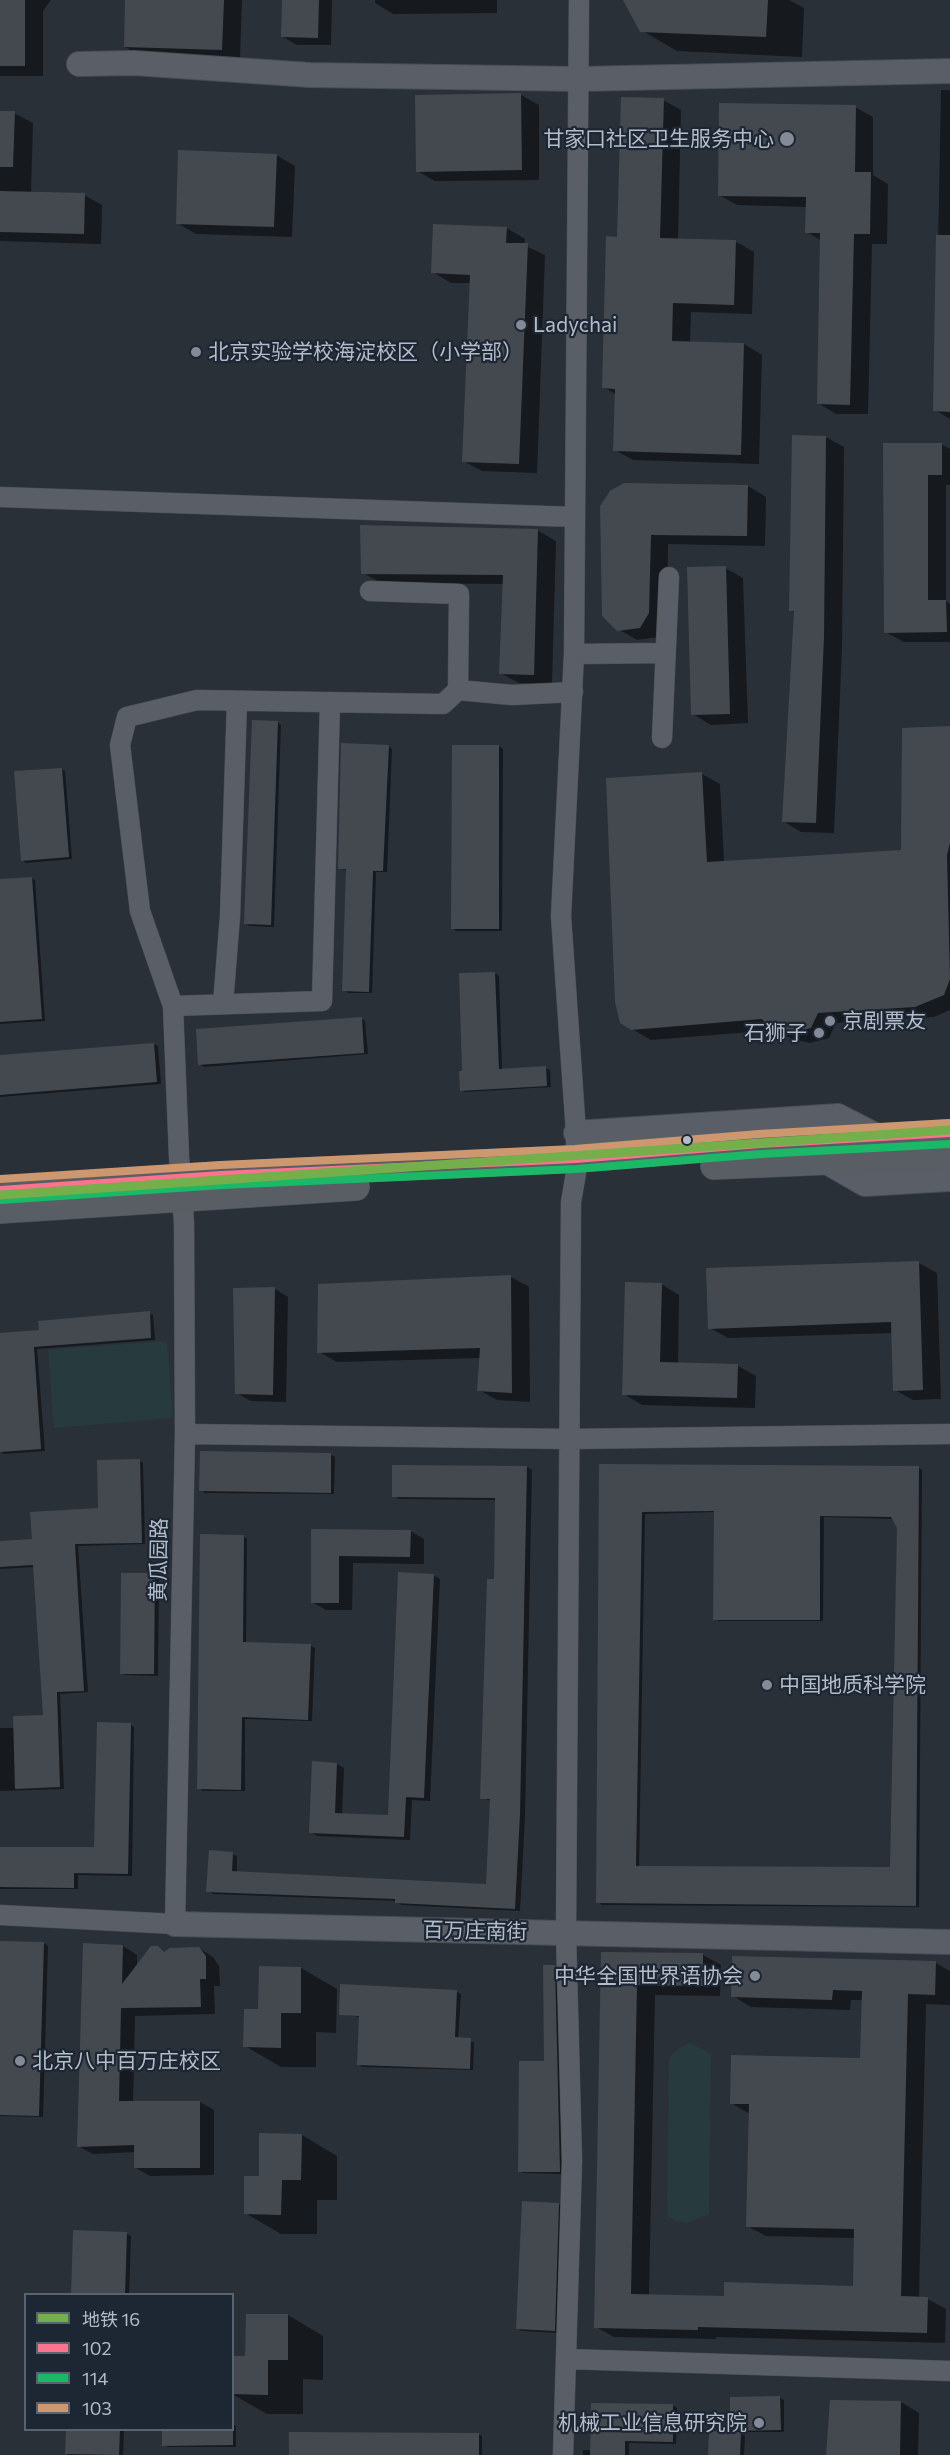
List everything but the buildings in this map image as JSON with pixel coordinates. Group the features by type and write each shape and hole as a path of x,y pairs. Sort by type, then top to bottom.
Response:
{"main road":[{"path":"0,1210 182,1188 576,1155 950,1133"},
{"path":"576,1155 825,1161 950,1156"},
{"path":"0,1190 182,1188"}],"street":[{"path":"563,2455 572,2161 566,1933 571,1202 576,1155 561,916 574,654 579,0"},
{"path":"79,64 134,63 310,75 579,79 950,71"},
{"path":"0,497 575,517"},
{"path":"662,738 669,578"},
{"path":"223,1004 230,916 237,700 443,704 458,690 459,594 370,591"},
{"path":"574,654 664,653"},
{"path":"458,690 512,695 573,692"},
{"name":"黄瓜园路","path":"175,1924 186,1434 182,1188 173,1006 140,911 120,745 127,717 197,700 237,700"},
{"path":"173,1006 322,1001 330,702"},
{"path":"825,1161 865,1184 950,1179"},
{"path":"186,1434 569,1439 950,1434"},
{"name":"百万庄南街","path":"0,1915 175,1924 950,1942"},
{"path":"566,2359 950,2371"}],"green space":[{"path":"167,1341 173,1418 54,1428 48,1350"},
{"path":"690,2043 711,2054 709,2214 687,2223 676,2221 667,2215 669,2058 678,2049"}],"metro line":[{"name":"16","path":"0,1195 950,1130"}],"transit line":[{"name":"103","path":"0,1179 221,1165 575,1149 759,1134 949,1123"},
{"name":"102","path":"0,1190 221,1175 576,1159 760,1144 950,1133"},
{"name":"114","path":"1,1200 222,1185 576,1169 761,1154 950,1144"}],"place":[{"name":"甘家口社区卫生服务中心","path":"787,139"},
{"name":"Ladychai","path":"521,325"},
{"name":"北京实验学校海淀校区（小学部）","path":"196,352"},
{"name":"京剧票友","path":"830,1021"},
{"name":"石狮子","path":"819,1033"},
{"name":"中国地质科学院","path":"767,1685"},
{"name":"中华全国世界语协会","path":"755,1976"},
{"name":"北京八中百万庄校区","path":"20,2061"},
{"name":"机械工业信息研究院","path":"759,2423"}]}
